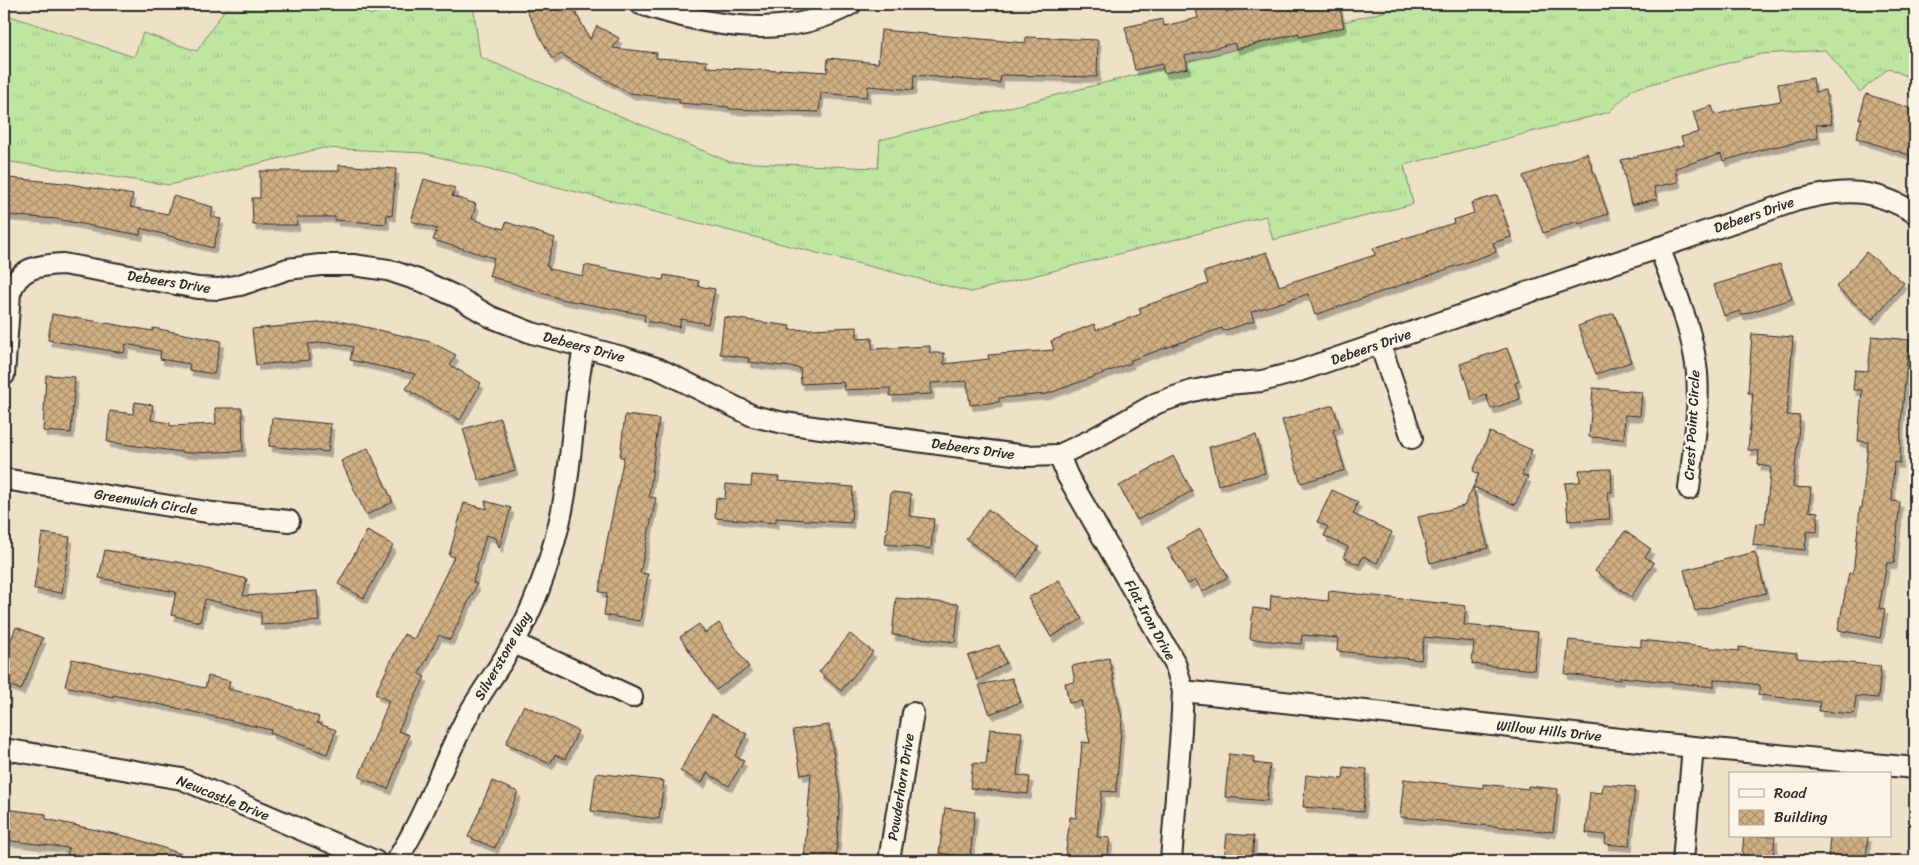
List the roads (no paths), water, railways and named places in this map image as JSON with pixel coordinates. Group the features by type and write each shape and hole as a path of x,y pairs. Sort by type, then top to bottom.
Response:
{"street":[{"path":"641,4 714,24 748,28 785,26 816,19 851,4"},
{"name":"Debeers Drive","path":"4,375 10,293 19,276 33,268 48,264 63,264 198,288 219,289 240,285 288,269 320,265 354,265 388,270 424,282 457,297 491,317 532,333 659,369 753,416 784,423 1018,455 1060,455 1158,403 1192,391 1227,384 1262,381 1296,372 1798,200 1831,192 1865,193 1897,203 1915,214"},
{"name":"Crest Point Circle","path":"1659,248 1691,343 1697,374 1696,422 1690,489"},
{"path":"1380,344 1412,438"},
{"name":"Silverstone Way","path":"396,861 422,817 452,746 469,714 514,643 529,612 546,567 566,489 579,373 584,348"},
{"name":"Flat Iron Drive","path":"1060,455 1067,475 1175,663 1183,691 1182,730 1170,861"},
{"name":"Greenwich Circle","path":"4,479 213,513 289,521"},
{"path":"514,643 632,697"},
{"name":"Willow Hills Drive","path":"1183,691 1693,747 1915,768"},
{"name":"Powderhorn Drive","path":"889,861 913,713"},
{"path":"1683,861 1693,747"},
{"name":"Newcastle Drive","path":"4,749 182,779 375,861"}]}
